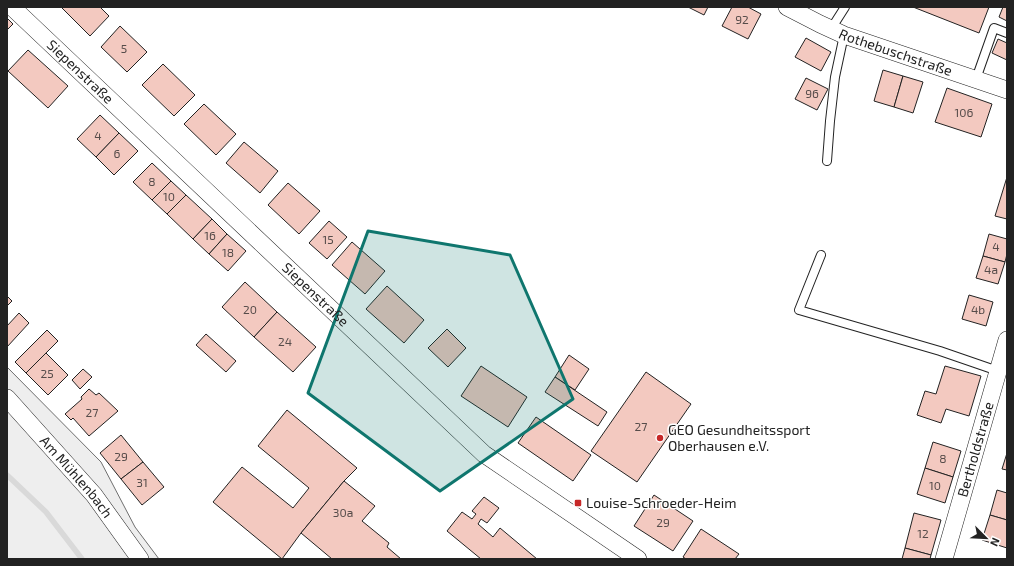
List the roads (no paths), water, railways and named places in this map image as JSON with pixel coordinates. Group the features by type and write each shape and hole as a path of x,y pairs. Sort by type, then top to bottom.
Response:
{"street":[{"name":"Siepenstraße","path":"12,7 484,454 638,559"},
{"name":"Rothebuschstraße","path":"787,7 838,32 1007,90"},
{"name":"Bertholdstraße","path":"944,559 1007,340"},
{"name":"Am Mühlenbach","path":"7,398 94,495 140,559"}],"lane":[{"path":"828,161 838,32 844,7"},
{"path":"976,80 994,28 1007,33"},
{"path":"821,255 799,310 940,351 998,371"}],"waterway":[{"path":"7,475 46,512 82,559"}],"place":[{"name":"GEO Gesundheitssport Oberhausen e.V.","path":"660,438"},
{"name":"Louise-Schroeder-Heim","path":"578,503"}]}
